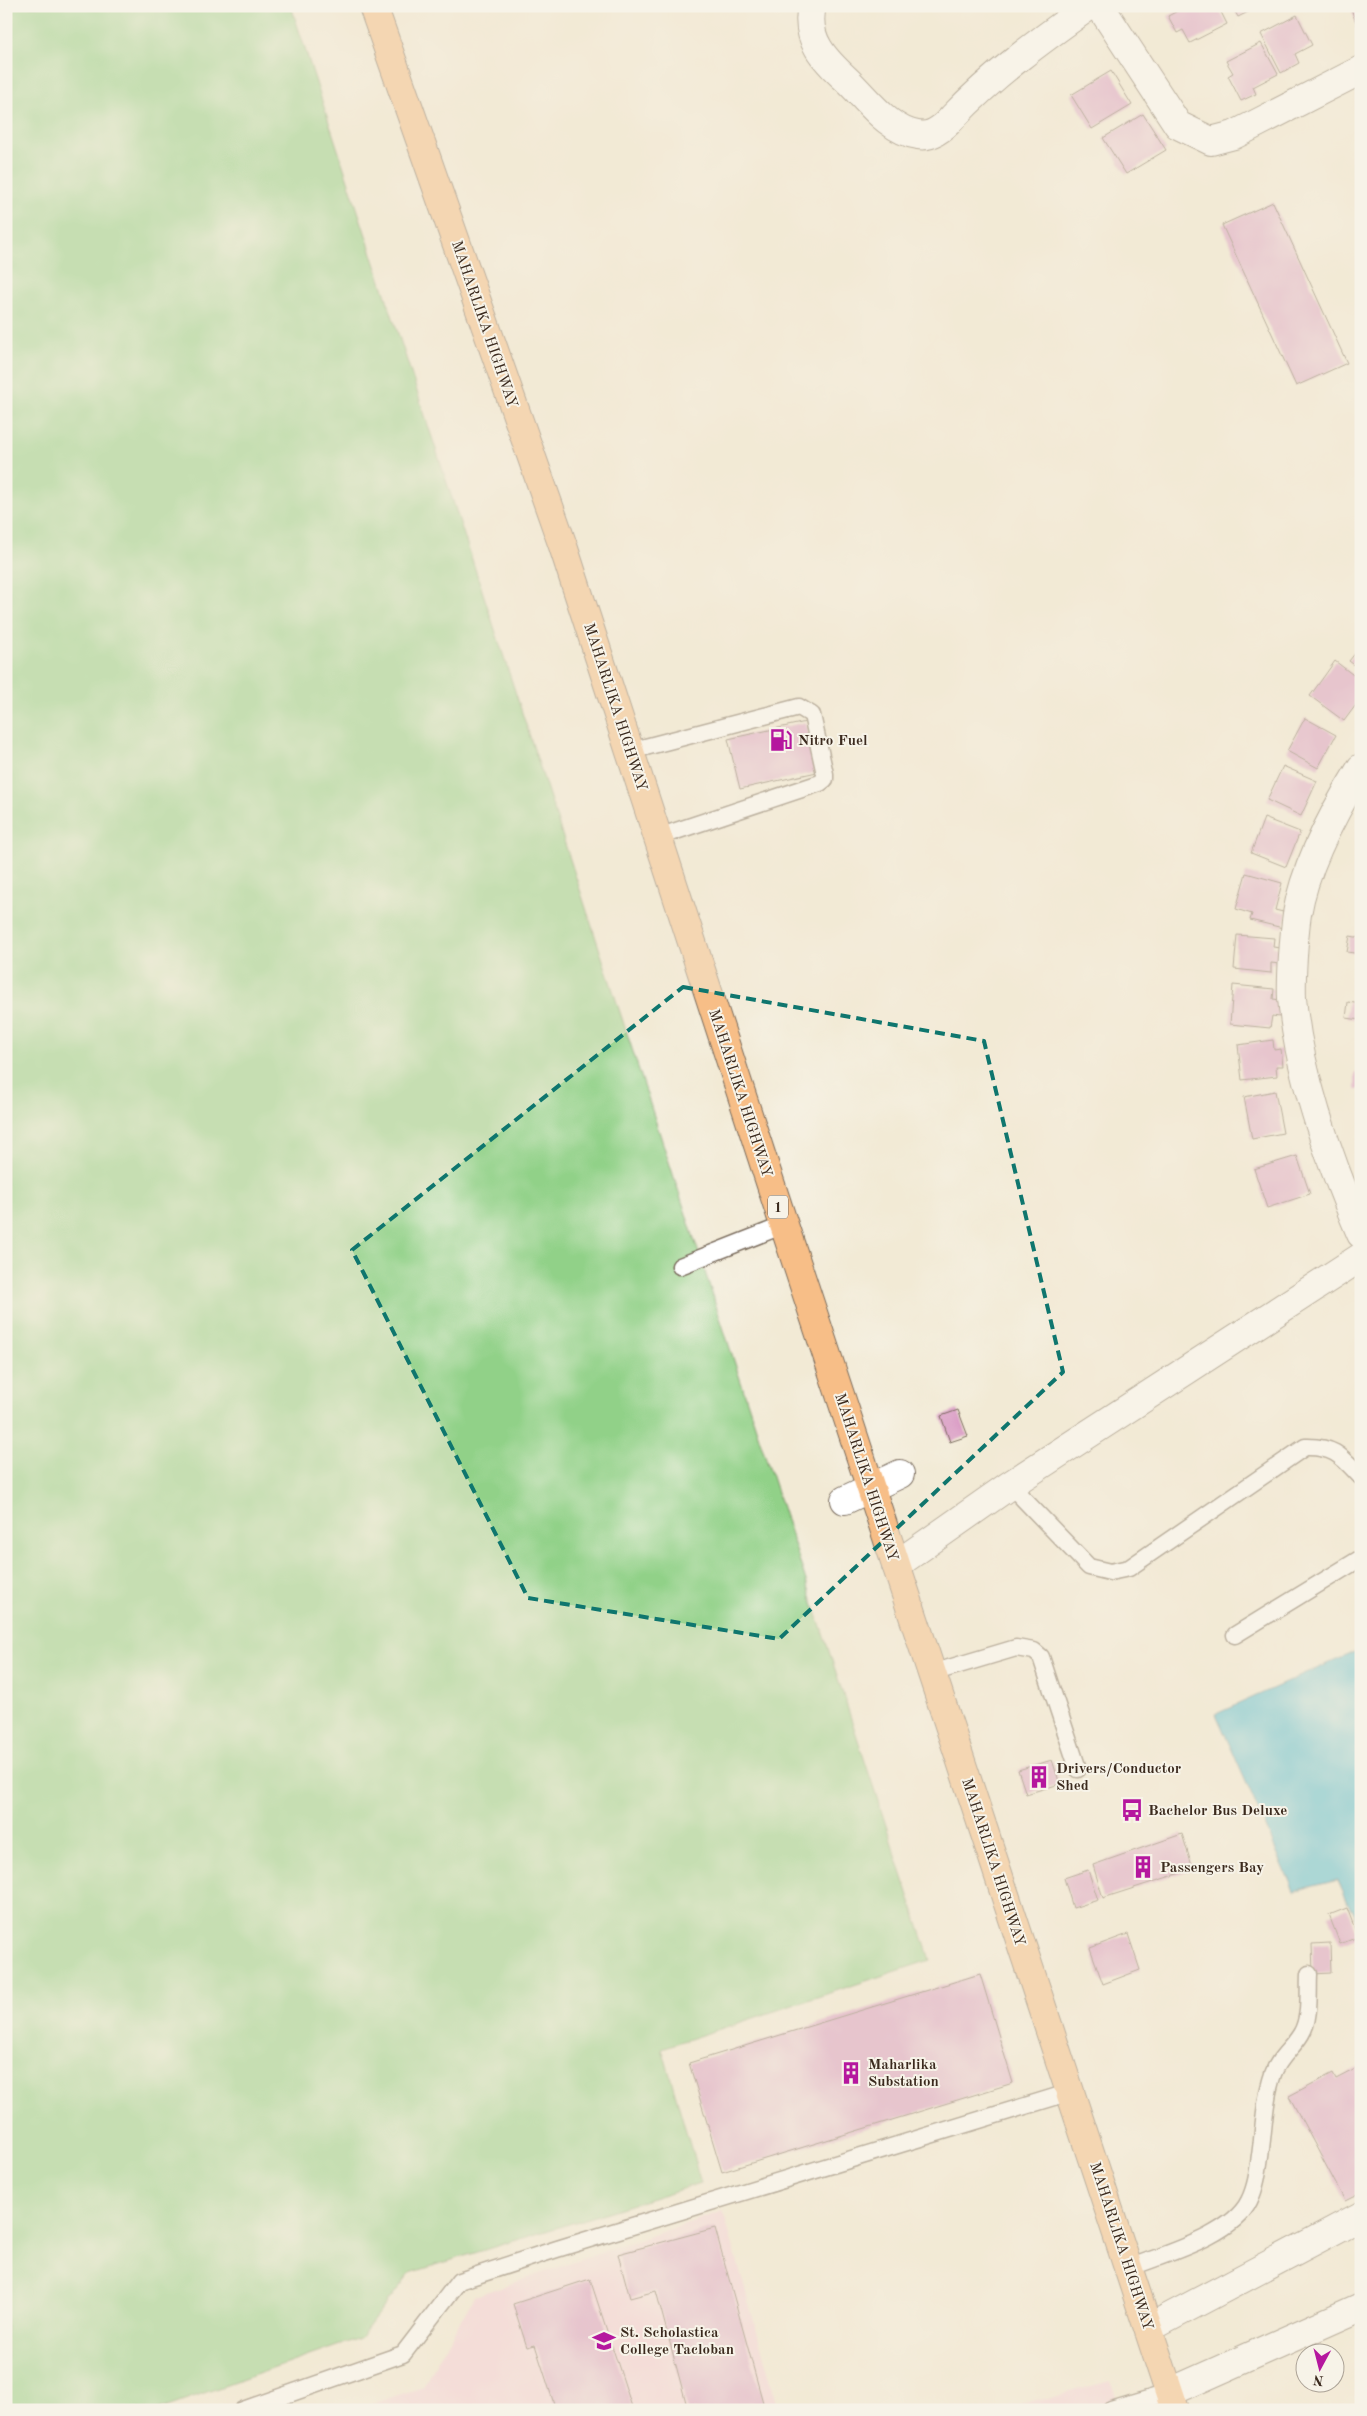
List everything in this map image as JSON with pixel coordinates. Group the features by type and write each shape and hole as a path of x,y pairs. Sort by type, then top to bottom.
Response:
{"highway":[{"name":"MAHARLIKA HIGHWAY","path":"373,6 563,546 784,1225 1172,2402"}],"street":[{"path":"812,6 810,15 812,37 824,59 898,129 920,136 941,130 981,88 1029,49 1089,6"},
{"path":"1100,6 1178,125 1210,141 1234,136 1358,77"},
{"path":"1361,768 1310,866 1297,914 1292,996 1303,1062 1338,1180 1361,1234"},
{"path":"896,1565 1010,1485 1361,1257"},
{"path":"845,1500 900,1474"},
{"path":"1149,2328 1361,2216"},
{"path":"1172,2402 1361,2308"}],"lane":[{"path":"630,751 799,706 812,715 825,774 825,779 820,784 658,837"},
{"path":"680,1266 784,1225"},
{"path":"1010,1485 1089,1567 1110,1572 1129,1568 1305,1447 1323,1446 1340,1455 1361,1477"},
{"path":"1235,1635 1361,1558"},
{"path":"932,1673 1016,1648 1034,1651 1041,1657 1078,1769"},
{"path":"1129,2268 1204,2238 1232,2222 1249,2202 1257,2179 1268,2094 1273,2074 1280,2058 1301,2034 1306,2022 1308,1974"},
{"path":"243,2410 403,2354 459,2281 556,2249 1071,2092"},
{"path":"1111,2410 1172,2402"}],"highlighted area":[{"path":"683,987 984,1041 1063,1372 779,1639 528,1598 352,1250"}],"shaded area":[{"name":"St. Scholastica College Tacloban","path":"723,2211 779,2410 352,2410 423,2387 474,2296"},
{"path":"1110,2381 1121,2410 1002,2410"}],"green space":[{"path":"6,6 291,6 930,1960 662,2048 701,2183 410,2273 360,2338 156,2410 6,2410"}],"water":[{"path":"1361,1649 1361,1931 1338,1880 1294,1891 1216,1714"}],"building":[{"path":"1187,6 1218,6 1227,24 1190,43 1183,30 1177,33 1168,16"},
{"path":"1232,6 1260,6 1238,17"},
{"path":"1350,6 1361,6 1361,23 1357,25"},
{"path":"1297,15 1312,45 1295,54 1299,63 1281,73 1261,34"},
{"path":"1261,43 1278,74 1253,87 1256,94 1241,101 1228,76 1233,73 1226,61"},
{"path":"1111,71 1132,105 1092,129 1071,95"},
{"path":"1143,114 1166,150 1126,174 1103,138"},
{"path":"1273,202 1347,363 1296,386 1222,225"},
{"path":"1361,646 1361,670 1349,661"},
{"path":"1335,661 1361,681 1361,698 1344,721 1310,696"},
{"path":"1305,718 1336,735 1318,768 1287,751"},
{"path":"806,722 817,772 740,789 728,739"},
{"path":"1283,766 1317,781 1301,816 1267,800"},
{"path":"1264,818 1300,832 1286,867 1251,853"},
{"path":"1246,873 1282,883 1275,910 1287,913 1283,928 1250,920 1252,914 1236,909"},
{"path":"1237,935 1274,938 1273,947 1281,948 1280,964 1271,963 1271,973 1234,969"},
{"path":"1350,936 1361,938 1361,954 1347,952"},
{"path":"1233,985 1274,989 1273,999 1281,1000 1280,1017 1272,1016 1270,1028 1230,1024"},
{"path":"1348,1002 1361,1004 1361,1020 1346,1018"},
{"path":"1273,1040 1274,1050 1281,1049 1283,1066 1276,1066 1277,1076 1242,1080 1238,1045"},
{"path":"1355,1073 1361,1073 1361,1089 1355,1089"},
{"path":"1275,1091 1283,1133 1252,1139 1244,1097"},
{"path":"1297,1156 1310,1194 1267,1208 1254,1169"},
{"path":"958,1410 968,1436 950,1442 941,1416"},
{"name":"Drivers/Conductor Shed","path":"1052,1760 1060,1784 1026,1794 1018,1770"},
{"name":"Passengers Bay","path":"1182,1834 1193,1869 1103,1898 1093,1865"},
{"path":"1088,1870 1098,1900 1073,1908 1064,1878"},
{"path":"1347,1908 1358,1937 1340,1944 1329,1915"},
{"path":"1128,1934 1140,1970 1103,1984 1090,1948"},
{"path":"1330,1943 1331,1973 1313,1974 1312,1944"},
{"name":"Maharlika Substation","path":"980,1974 1013,2083 722,2172 689,2063"},
{"path":"1361,2066 1361,2193 1345,2201 1289,2096 1333,2073 1336,2079"},
{"path":"715,2228 765,2410 688,2410 656,2291 630,2298 618,2254"},
{"path":"590,2279 633,2410 556,2410 535,2345 527,2347 513,2304"}],"place":[{"name":"Nitro Fuel","path":"781,740"},
{"name":"Drivers/Conductor Shed","path":"1039,1777"},
{"name":"Bachelor Bus Deluxe","path":"1132,1810"},
{"name":"Passengers Bay","path":"1143,1867"},
{"name":"Maharlika Substation","path":"851,2073"},
{"name":"St. Scholastica College Tacloban","path":"604,2341"}]}
